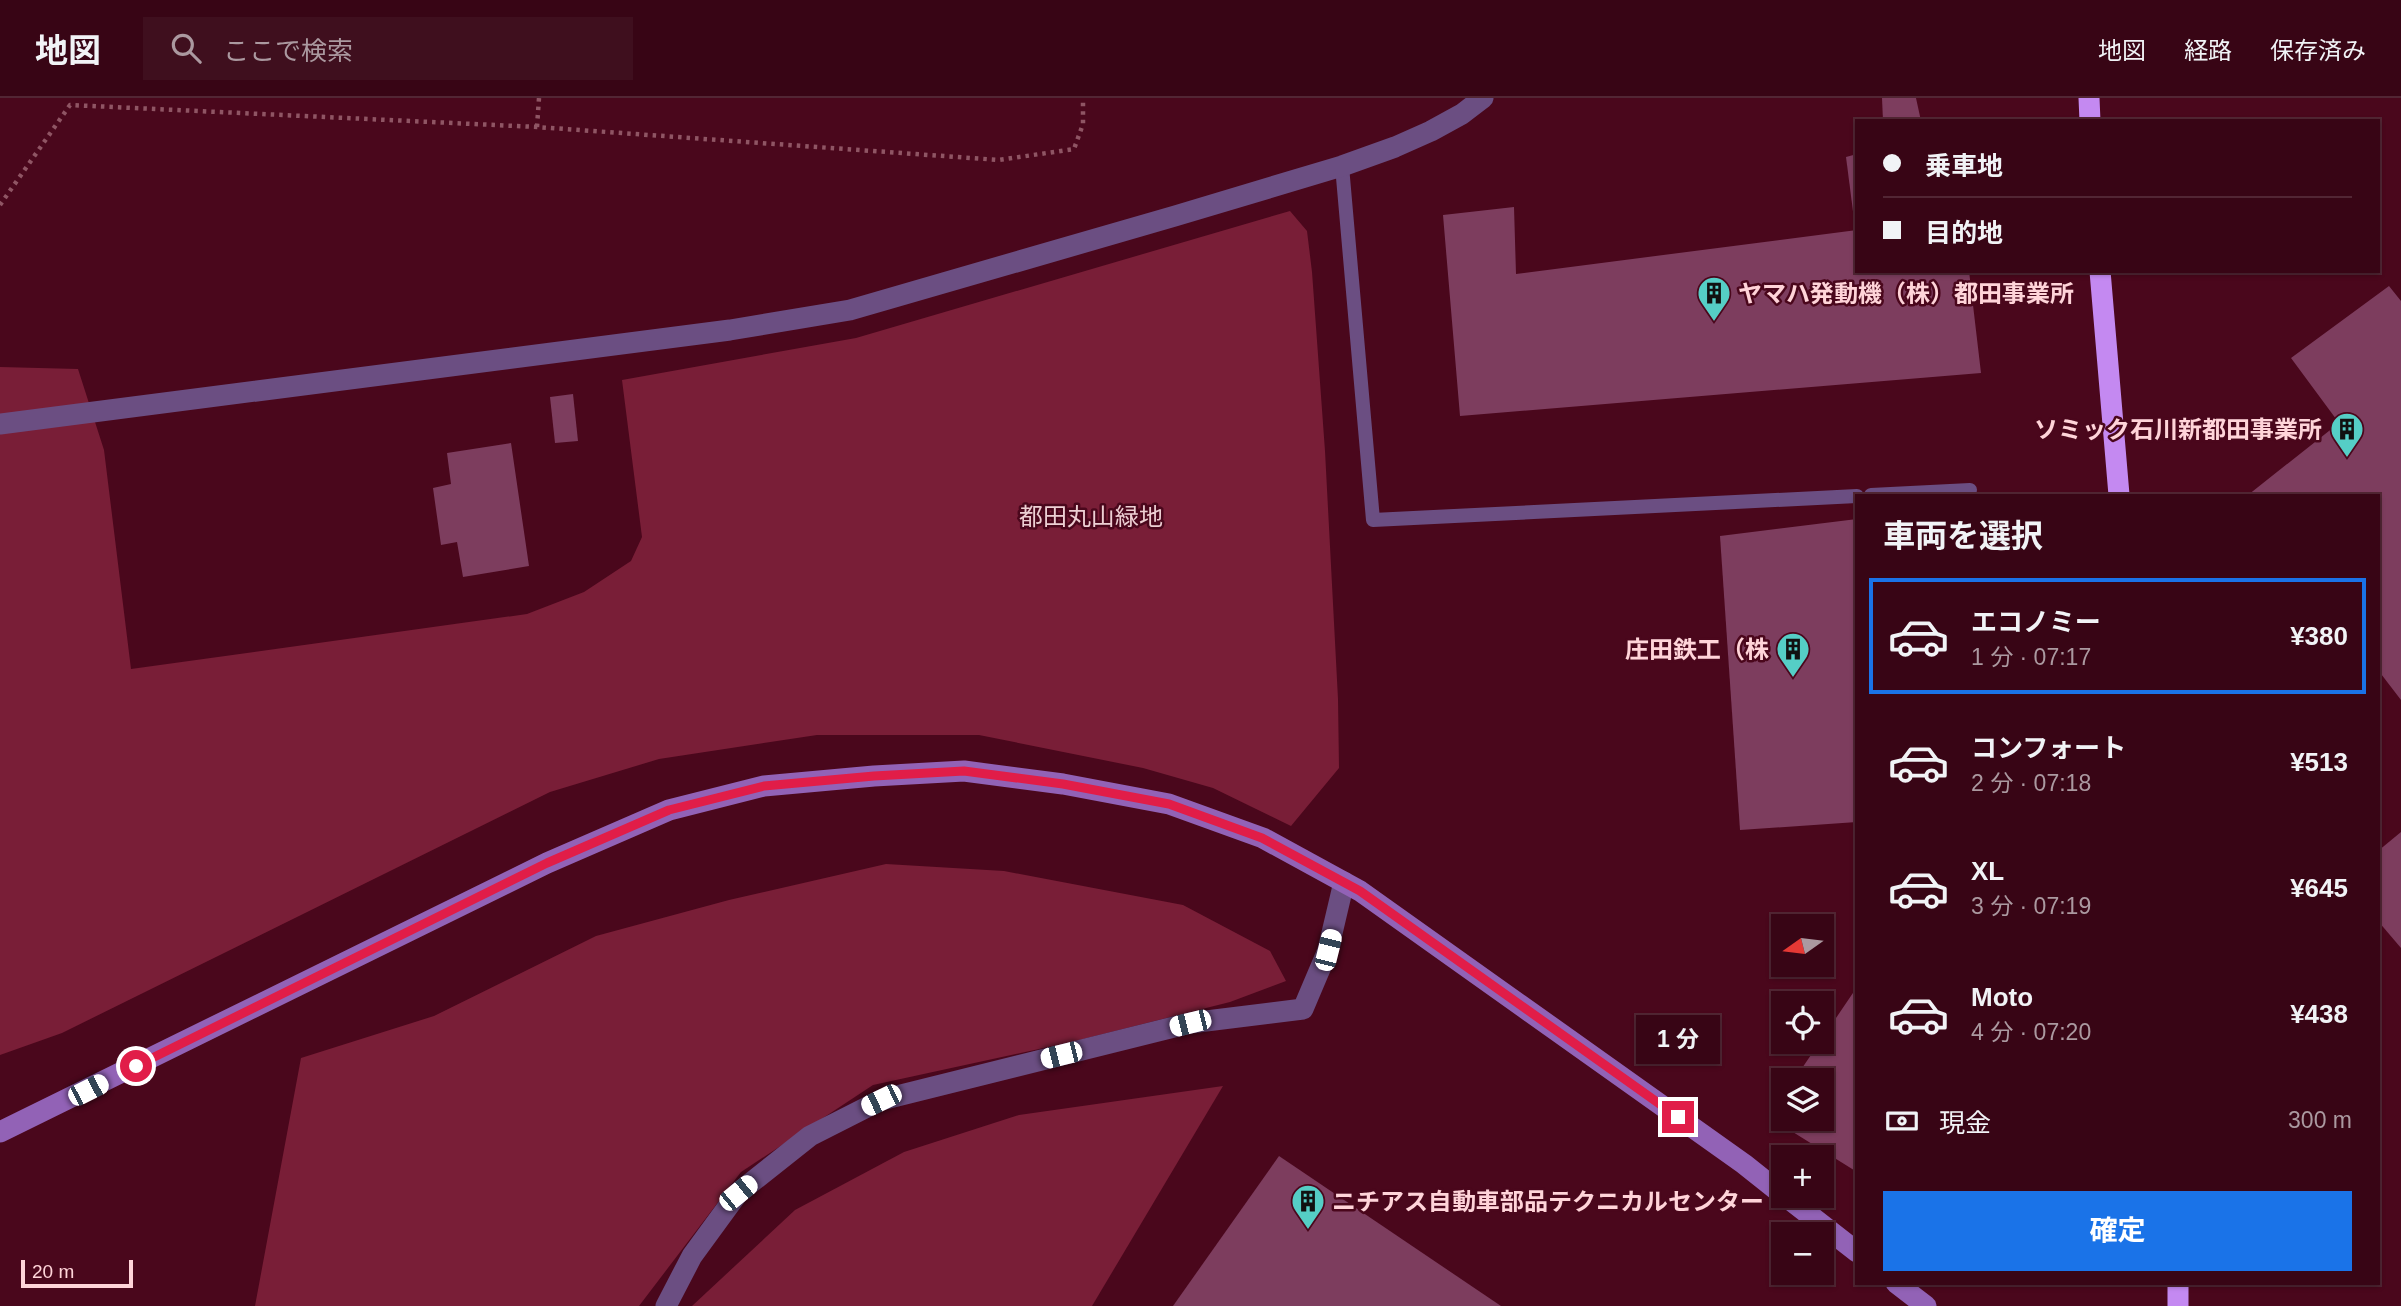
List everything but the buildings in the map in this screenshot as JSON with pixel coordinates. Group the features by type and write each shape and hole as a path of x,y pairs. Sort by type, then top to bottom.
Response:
{"highway":[{"path":"2089,98 2090,119"},
{"path":"2100,273 2119,494"},
{"path":"2178,1285 2178,1306"}],"street":[{"path":"0,424 730,330 850,310 1342,166 1431,131 1462,114 1483,98"},
{"path":"0,1132 547,863 669,810 764,786 964,771 1063,784 1169,804 1262,838 1360,891 1771,1185"},
{"path":"666,1306 692,1256 738,1193 810,1136 881,1100 1190,1023 1303,1009 1328,950 1344,882"},
{"path":"1801,1208 1855,1250"},
{"path":"1899,1285 1926,1306"}],"lane":[{"path":"1342,166 1373,520 1855,496"},
{"path":"1891,494 1970,490"}],"path":[{"path":"537,127 539,98"},
{"path":"0,205 70,105 537,127 999,160 1073,149 1083,124 1083,98"}],"green space":[{"name":"都田丸山緑地","path":"1290,211 1307,231 1312,272 1325,451 1339,768 1291,826 1213,788 1143,768 979,735 817,735 659,759 550,792 62,1033 0,1055 0,367 78,369 104,450 131,669 527,614 584,592 631,561 642,537 622,380 856,338"},
{"path":"886,864 1004,871 1183,905 1270,951 1286,981 1230,1002 1067,1043 873,1085 741,1172 639,1306 255,1306 301,1058 434,1016 596,936 729,900"},
{"path":"1223,1086 1092,1306 692,1306 795,1210 904,1152 1019,1115"}],"place":[{"name":"ヤマハ発動機（株）都田事業所","path":"1714,323"},
{"name":"ソミック石川新都田事業所","path":"2347,459"},
{"name":"庄田鉄工（株","path":"1793,679"},
{"name":"ニチアス自動車部品テクニカルセンター","path":"1308,1231"}],"route":[{"path":"136,1066 547,863 669,810 764,786 964,771 1063,784 1169,804 1262,838 1360,891 1678,1117"}]}
